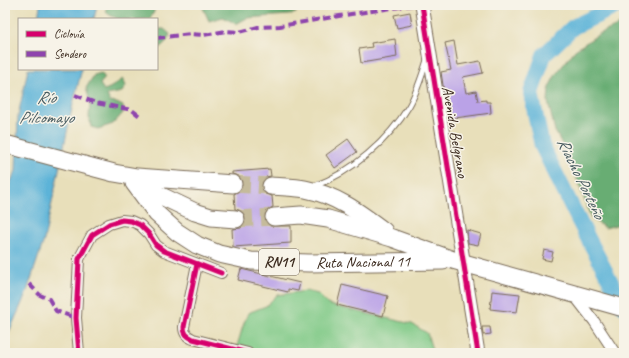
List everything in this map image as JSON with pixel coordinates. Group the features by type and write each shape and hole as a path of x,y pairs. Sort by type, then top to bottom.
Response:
{"highway":[{"name":"Ruta Nacional 11","path":"5,144 114,173 137,177 233,184"},
{"name":"Ruta Nacional 11","path":"114,173 195,212 211,217 236,219"},
{"name":"Ruta Nacional 11","path":"134,183 157,214 177,232 197,245 218,254 250,262 459,262"},
{"name":"Ruta Nacional 11","path":"271,186 305,189 331,196 366,218 392,238"},
{"name":"Ruta Nacional 11","path":"274,217 301,215 328,219 392,238 459,262 624,308"}],"street":[{"name":"Avenida Belgrano","path":"422,5 459,262 478,353"},
{"path":"78,353 76,318 79,259 92,235 109,224 122,220 131,221 140,225 149,234 156,245 164,251 221,273"},
{"path":"197,264 184,327 186,336 248,353"},
{"path":"579,296 615,353"}],"lane":[{"path":"305,189 326,182 344,172 363,158 390,131 408,106 422,78 429,53"}],"green space":[{"path":"108,5 154,5 154,12 151,18 118,18 109,15 105,11"},
{"path":"205,5 295,5 296,13 289,15 247,18 236,24 223,17 209,21 203,8"},
{"path":"624,23 624,223 605,228 591,218 570,159 555,131 548,102 549,87 556,74 575,50 599,34"},
{"path":"158,29 164,29 170,34 167,41 158,49"},
{"path":"101,73 105,78 100,84 104,90 112,87 123,79 126,86 122,92 107,95 110,102 123,106 123,113 113,124 98,129 91,127 89,117 90,102 86,88 94,75"},
{"path":"306,291 318,294 329,305 412,324 427,333 433,353 235,353 248,313 266,306 277,295"}],"water":[{"path":"40,5 97,5 94,18 38,18"},
{"name":"Río Pilcomayo","path":"28,70 82,70 44,240 26,294 5,341 5,193 16,171 18,116"}],"building":[{"path":"410,12 412,25 397,28 394,15"},
{"path":"395,39 397,57 361,63 359,49 372,47 371,43"},
{"path":"454,41 458,65 480,61 483,73 463,77 466,93 476,91 478,101 486,100 486,102 490,102 491,113 448,119 441,72 451,70 445,43"},
{"path":"348,139 357,152 335,168 326,155"},
{"path":"270,169 271,176 266,177 263,180 261,186 265,194 272,196 273,207 265,212 264,218 266,223 270,226 291,226 291,243 233,247 232,229 241,228 246,219 245,214 242,211 235,209 234,194 241,190 243,184 242,179 239,176 232,174 232,172"},
{"path":"467,230 481,234 478,245 468,243"},
{"path":"544,250 553,252 551,261 542,259"},
{"path":"241,269 300,283 298,291 288,289 288,292 238,280"},
{"path":"342,285 388,296 383,316 337,305"},
{"path":"492,291 520,294 517,312 490,309"},
{"path":"482,327 490,327 491,334 483,335"}],"waterway":[{"name":"Riacho Porteño","path":"619,5 573,27 544,55 531,93 542,146 624,307"}],"tunnel":[{"path":"233,184 271,186"},
{"path":"236,219 274,217"}],"marked path":[{"path":"158,38 190,34 204,35 226,31 239,32 258,27 280,26 413,5"},
{"path":"75,95 96,103 132,110 141,117"},
{"path":"29,284 40,295 49,299 56,311 76,318"}],"cycle path":[{"path":"422,5 478,353"},
{"path":"79,353 76,318 79,259 92,235 109,224 122,220 131,221 140,225 149,234 156,245 164,251 221,273"},
{"path":"197,264 184,327 185,333 193,339 248,353"}]}
